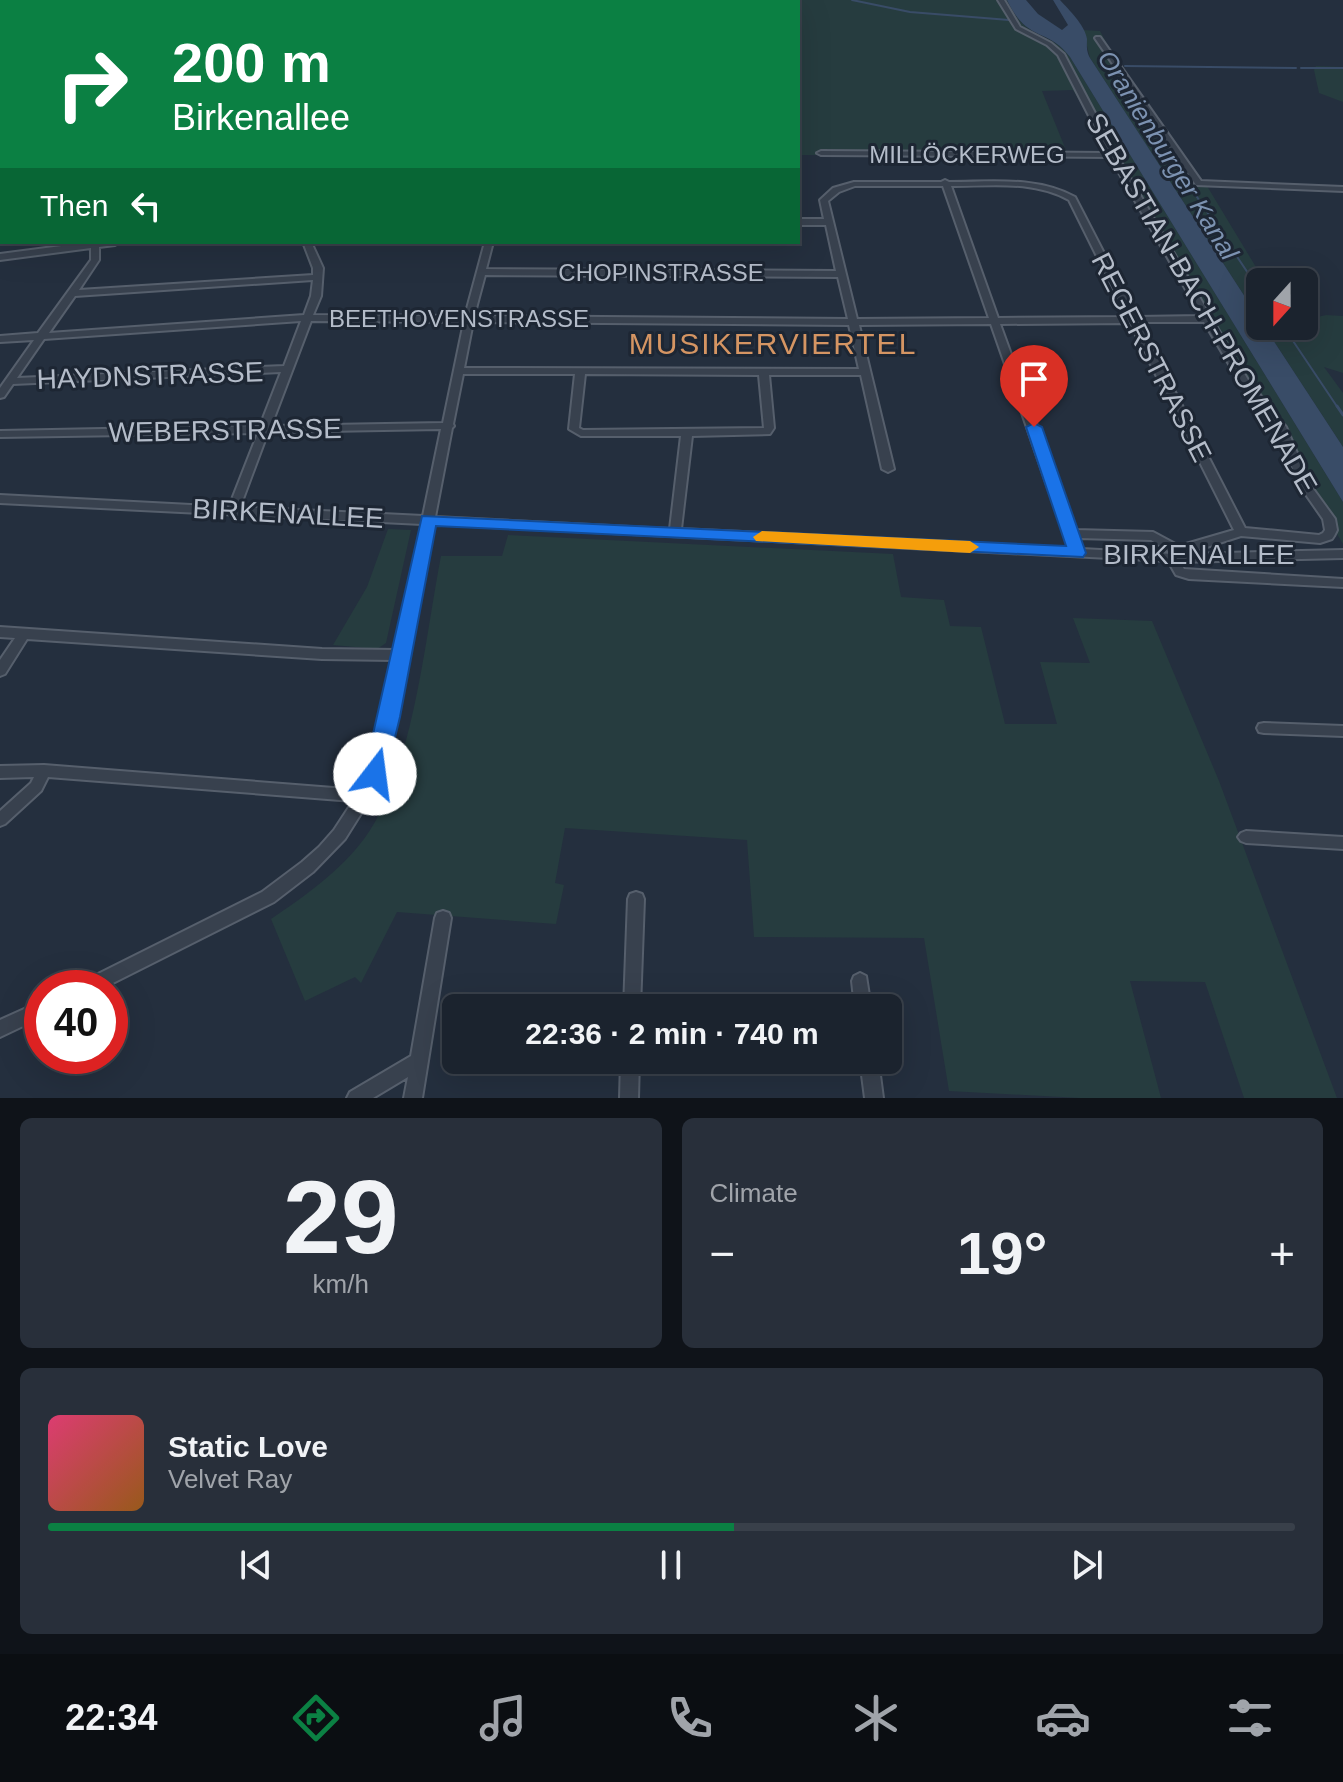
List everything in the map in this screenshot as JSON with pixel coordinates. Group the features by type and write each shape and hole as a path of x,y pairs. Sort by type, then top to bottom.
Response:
{"street":[{"name":"SEBASTIAN-BACH-PROMENADE","path":"1001,0 1018,28 1061,54 1113,155 1207,319 1244,381 1281,427 1302,478 1329,519 1331,530 1328,536 1320,539 1241,532 1177,555"},
{"path":"1098,38 1199,183 1343,189"},
{"name":"MILLÖCKERWEG","path":"821,153 1113,155"},
{"path":"888,469 824,200 836,190 854,184 945,182 1077,553"},
{"name":"REGERSTRASSE","path":"945,182 1032,184 1056,190 1072,199 1241,532"},
{"path":"800,222 828,222"},
{"path":"0,257 56,246 95,244 95,260 0,395"},
{"path":"233,510 316,296 318,268 308,244"},
{"path":"123,970 215,926 287,884 333,844 351,822 365,796 382,750 469,319 489,244"},
{"name":"CHOPINSTRASSE","path":"482,272 840,274"},
{"path":"74,293 317,277"},
{"name":"BEETHOVENSTRASSE","path":"0,339 309,318 852,322 1207,319"},
{"name":"HAYDNSTRASSE","path":"11,381 289,369"},
{"path":"459,371 863,372"},
{"path":"580,372 574,429 581,433 766,432 769,428 764,373"},
{"name":"WEBERSTRASSE","path":"0,434 449,426"},
{"path":"675,533 687,433"},
{"name":"BIRKENALLEE","path":"0,499 1077,553 1343,554"},
{"path":"1071,534 1153,536 1177,555 1180,572 1189,575 1343,583"},
{"path":"0,632 322,654 402,655"},
{"path":"0,671 23,635"},
{"path":"1264,728 1343,731"},
{"path":"0,772 44,771 365,796"},
{"path":"0,820 36,787 44,771"},
{"path":"1246,837 1343,843"},
{"path":"633,994 636,899"},
{"path":"413,1098 443,918"},
{"path":"860,981 861,994"},
{"path":"0,1029 24,1018"},
{"path":"356,1098 419,1061"},
{"path":"629,1098 630,1074"},
{"path":"871,1074 874,1098"}],"green space":[{"path":"800,0 1007,0 1014,14 1030,30 1062,48 1343,502 1343,544 1073,90 1042,91 1068,155 800,155"},
{"path":"1083,30 1100,31 1121,69 1207,186 1257,268 1246,268 1246,298 1090,58"},
{"path":"1316,66 1343,67 1343,102 1319,93 1314,70"},
{"path":"1343,316 1343,373 1324,367 1343,393 1343,447 1273,340 1318,340 1318,317"},
{"path":"388,529 411,530 386,643 377,649 333,645 367,587"},
{"path":"508,535 893,554 901,597 944,600 950,626 981,627 1005,724 1057,724 1040,662 1090,663 1073,618 1152,621 1219,781 1337,1098 1244,1098 1205,982 1130,981 1161,1098 1080,1098 949,1091 924,938 754,937 747,840 565,828 555,883 564,885 556,924 397,912 361,983 355,977 305,1001 271,919 333,873 364,839 381,811 406,742 415,704 441,556 502,556"}],"water":[{"path":"1007,0 1026,0 1038,14 1062,30 1068,25 1053,0 1060,0 1080,23 1086,34 1090,58 1246,298 1246,340 1273,340 1343,447 1343,502 1070,57 1054,41 1022,23"}],"waterway":[{"path":"852,0 910,12 1009,20"},
{"name":"Oranienburger Kanal","path":"1125,66 1296,68"},
{"name":"Oranienburger Kanal","path":"1113,67 1110,67 1246,270"},
{"path":"1301,68 1343,68"},
{"path":"1292,340 1338,408"},
{"path":"1337,406 1343,415"}],"slow traffic":[{"path":"762,537 970,547"}],"district":[{"name":"MUSIKERVIERTEL","path":"773,344"}],"route":[{"path":"375,774 390,717 429,520 1077,553 1034,427"}]}
